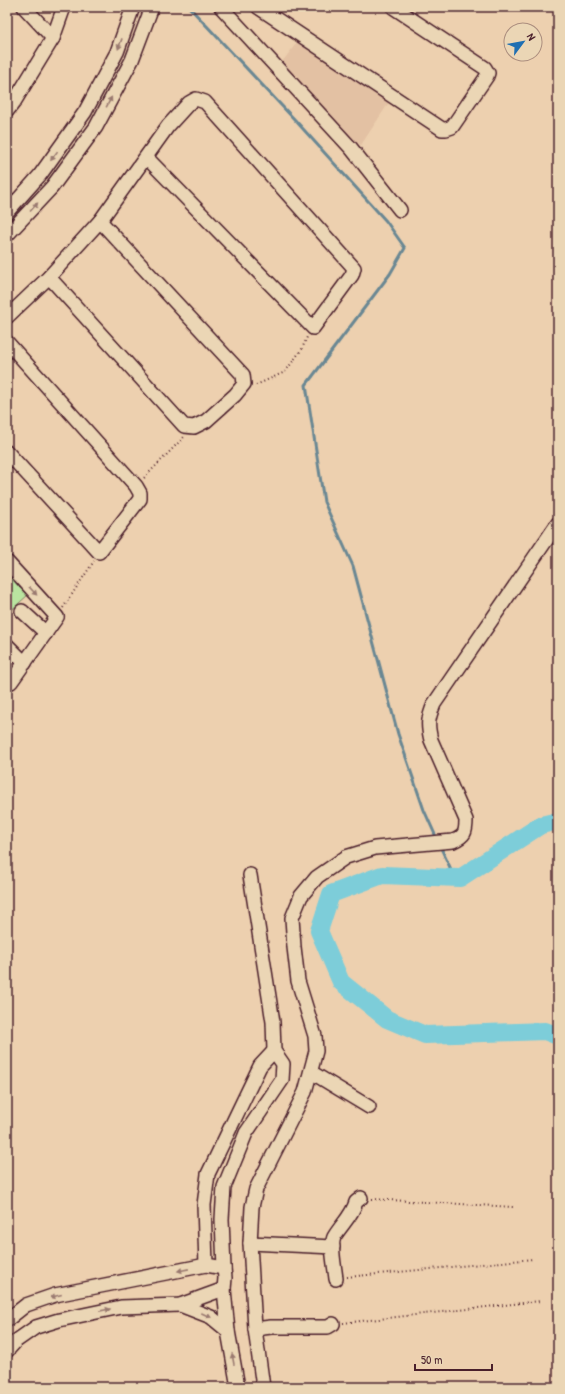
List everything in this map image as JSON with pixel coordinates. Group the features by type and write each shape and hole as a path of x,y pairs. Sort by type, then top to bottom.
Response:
{"street":[{"path":"24,7 53,38"},
{"path":"9,102 53,38 64,7"},
{"path":"7,212 40,175 85,112 117,52 133,7"},
{"path":"7,235 52,187 96,127 132,60 152,7"},
{"path":"221,7 350,148 400,210"},
{"path":"258,7 442,129 449,129 487,76 488,71 486,68 393,7"},
{"path":"7,317 50,277 100,221 168,126 189,103 196,99 205,102 354,268 352,275 313,328 146,157"},
{"path":"50,277 184,426 194,427 206,421 235,395 244,384 243,375 100,221"},
{"path":"7,342 136,486 140,493 140,499 99,552 7,452"},
{"path":"263,1387 255,1329 250,1243 252,1208 256,1189 305,1092 316,1050 315,1036 298,981 292,918 301,896 317,877 346,857 375,848 453,841 461,838 466,830 466,820 431,740 428,726 429,717 434,704 558,523"},
{"path":"7,562 57,617 11,682 7,678"},
{"path":"22,611 46,633"},
{"path":"7,645 25,663"},
{"path":"238,1387 228,1331 224,1289 225,1278 222,1219 224,1187 246,1133 282,1080 283,1064 274,1051 273,1022 250,875"},
{"path":"206,1266 204,1205 208,1174 260,1066 274,1051"},
{"path":"311,1072 369,1106"},
{"path":"336,1278 333,1247 334,1239 354,1209 356,1202 361,1198"},
{"path":"250,1243 333,1247"},
{"path":"7,1320 26,1305 55,1295 206,1266 224,1268"},
{"path":"7,1351 16,1341 36,1327 59,1320 121,1307 180,1305 224,1289"},
{"path":"180,1305 211,1317 228,1331"},
{"path":"255,1329 271,1327 328,1328 334,1324"}],"path":[{"path":"254,386 285,372 302,349 313,328"},
{"path":"136,486 194,427"},
{"path":"57,617 99,552"},
{"path":"361,1198 512,1207"},
{"path":"336,1278 533,1259"},
{"path":"334,1324 540,1301"}],"shaded area":[{"path":"298,41 390,101 361,145 346,135 282,62"}],"green space":[{"path":"7,570 29,594 7,614"}],"waterway":[{"path":"189,7 295,120 386,221 405,248 390,274 306,385 324,502 353,566 398,734 424,810 437,839"},
{"path":"558,821 541,825 460,878 382,875 331,894 319,931 341,982 387,1019 425,1035 545,1031 558,1036"},
{"path":"440,846 455,878"}]}
